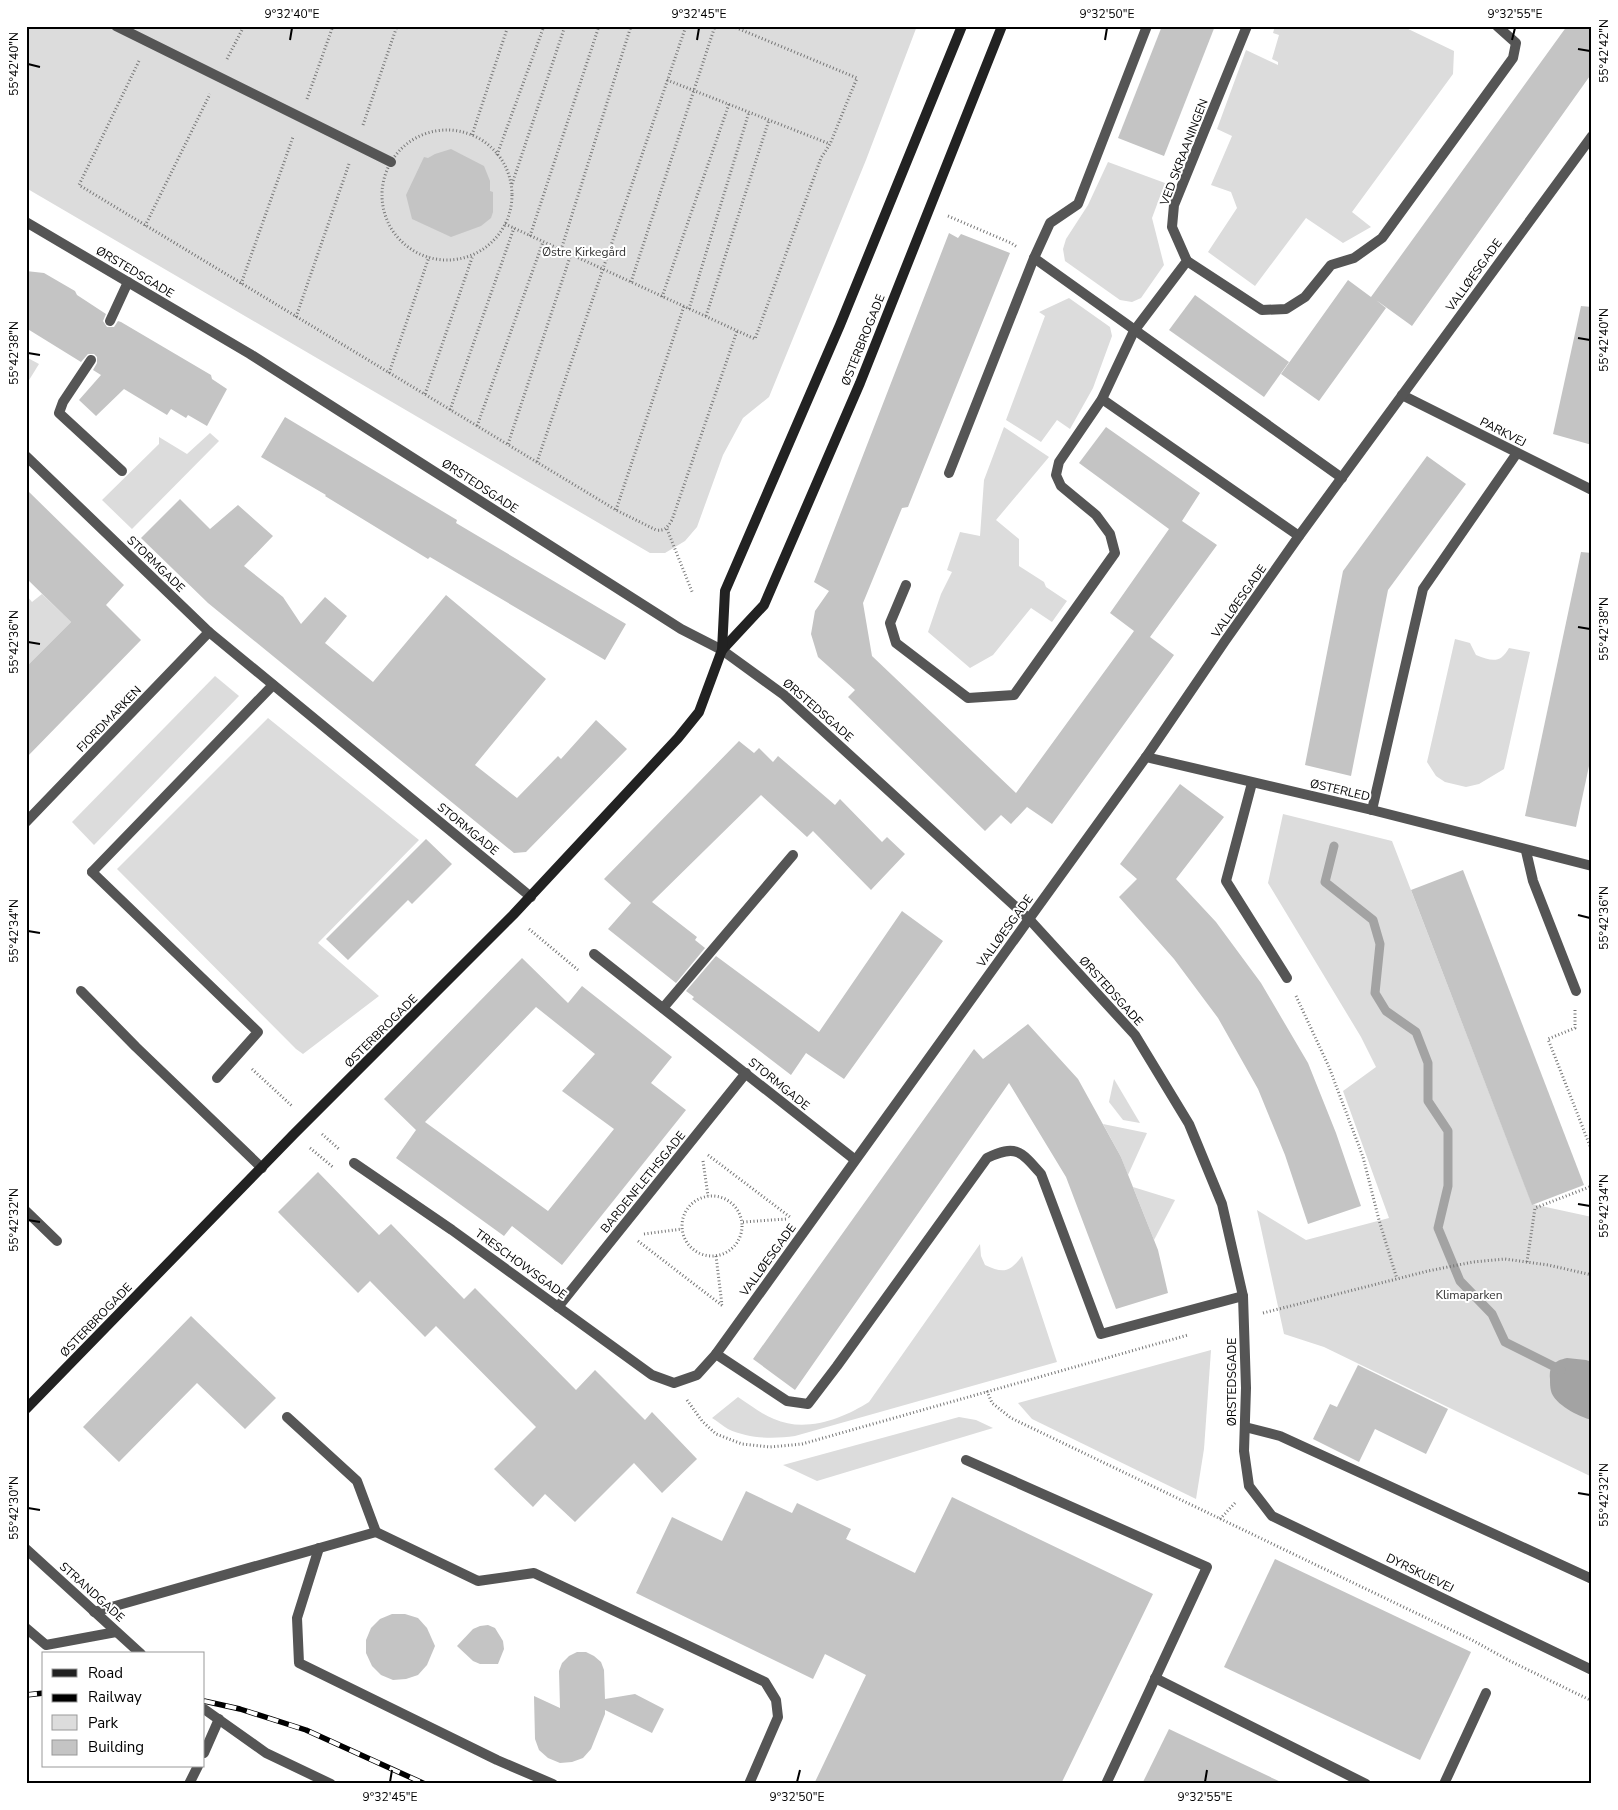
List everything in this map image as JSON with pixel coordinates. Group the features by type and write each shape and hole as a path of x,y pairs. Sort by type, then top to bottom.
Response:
{"main road":[{"name":"ØSTERBROGADE","path":"26,1409 294,1134 531,897 678,738 699,712 722,650 725,591 840,325 962,26"},
{"name":"ØSTERBROGADE","path":"722,650 764,604 860,383 1002,26"}],"street":[{"path":"116,26 391,162"},
{"path":"949,473 1034,258 1050,223 1078,204 1146,26"},
{"name":"VED SKRAANINGEN","path":"1187,261 1172,227 1174,205 1247,26"},
{"path":"906,585 890,623 896,643 968,698 1014,695 1115,553 1110,534 1096,515 1061,486 1056,475 1059,462 1102,399 1134,331 1187,261 1262,310 1286,309 1305,297 1331,265 1354,258 1382,238 1514,58 1516,43 1496,26"},
{"name":"VALLØESGADE","path":"674,1384 697,1376 716,1354 1146,757 1225,641 1300,536 1592,136"},
{"name":"ØRSTEDSGADE","path":"26,222 250,354 681,629 722,650 784,695 1029,919 1135,1035 1189,1124 1222,1204 1243,1296 1246,1388 1244,1450 1249,1486"},
{"path":"1034,258 1342,478"},
{"path":"110,321 128,282"},
{"path":"91,360 63,402 59,413 122,470"},
{"name":"PARKVEJ","path":"1402,395 1592,490"},
{"path":"1102,399 1300,536"},
{"path":"1372,810 1424,589 1517,453"},
{"name":"STORMGADE","path":"26,456 209,632 531,897"},
{"name":"FJORDMARKEN","path":"26,822 209,632"},
{"path":"216,1078 258,1032 92,872 273,685"},
{"name":"ØSTERLED","path":"1146,757 1372,810 1526,851 1592,866"},
{"path":"1252,783 1226,881 1287,978"},
{"path":"1526,851 1533,881 1576,991"},
{"path":"663,1008 793,855"},
{"name":"STORMGADE","path":"594,954 854,1160"},
{"path":"81,991 262,1168"},
{"name":"BARDENFLETHSGADE","path":"558,1307 746,1073"},
{"path":"716,1354 787,1401 808,1404 987,1158 1001,1152 1014,1150 1028,1159 1041,1174 1101,1334 1243,1296"},
{"name":"TRESCHOWSGADE","path":"354,1163 452,1230 652,1375 674,1384"},
{"path":"26,1211 57,1241"},
{"path":"287,1417 357,1481 376,1532"},
{"path":"1245,1427 1280,1436 1592,1579"},
{"path":"966,1460 1207,1567 1106,1784"},
{"name":"DYRSKUEVEJ","path":"1249,1486 1272,1516 1592,1670"},
{"path":"94,1612 376,1532 478,1581 534,1573 765,1682 776,1700 778,1717 749,1784"},
{"path":"319,1548 297,1618 299,1663 497,1760 553,1784"},
{"name":"STRANDGADE","path":"26,1549 138,1652"},
{"path":"26,1628 46,1645 116,1632"},
{"path":"1155,1678 1366,1784"},
{"path":"1444,1784 1486,1693"},
{"path":"205,1710 266,1753 331,1784"},
{"path":"205,1751 219,1719"},
{"path":"190,1784 197,1768"}],"path":[{"path":"146,226 244,26"},
{"path":"241,284 333,26"},
{"path":"296,317 398,26"},
{"path":"472,135 508,26"},
{"path":"497,155 544,26"},
{"path":"511,186 565,26"},
{"path":"530,236 599,26"},
{"path":"561,250 631,26"},
{"path":"537,462 686,26"},
{"path":"631,282 715,26"},
{"path":"505,224 755,339 821,158 830,144 857,78 732,26"},
{"path":"148,42 79,185 616,510 656,530 662,531 667,529 672,520 737,330"},
{"path":"668,80 830,144"},
{"path":"662,296 729,104"},
{"path":"689,309 749,112"},
{"path":"706,316 769,120"},
{"path":"454,130 472,135 491,147 497,155 504,165 511,186 511,205 505,224 491,242 473,255 451,260 429,257 411,249 396,236 386,219 382,190 383,180 391,162 402,147 418,137 435,131 454,130"},
{"path":"953,218 1011,243"},
{"path":"450,410 514,228"},
{"path":"477,426 544,242"},
{"path":"508,444 571,254"},
{"path":"424,394 473,255"},
{"path":"389,373 429,257"},
{"path":"616,510 684,306"},
{"path":"667,529 693,594"},
{"path":"513,915 579,970 594,954"},
{"path":"1287,978 1330,1067 1363,1157 1379,1220 1397,1278"},
{"path":"1576,991 1575,1028 1548,1038 1592,1151"},
{"path":"294,1134 337,1171 354,1163"},
{"path":"691,1142 792,1219 742,1222"},
{"path":"702,1150 708,1196"},
{"path":"1527,1262 1535,1208 1592,1186"},
{"path":"708,1196 720,1197 731,1202 739,1211 742,1222 742,1233 737,1244 728,1252 716,1256 704,1255 693,1250 686,1240 682,1229 683,1217 689,1207 698,1199 708,1196"},
{"path":"622,1229 740,1320"},
{"path":"631,1235 682,1229"},
{"path":"716,1256 722,1306"},
{"path":"1245,1318 1397,1278 1473,1262 1505,1259 1548,1265 1592,1275"},
{"path":"1189,1335 987,1391 992,1403 1011,1418 1592,1700"}],"green space":[{"name":"Østre Kirkegård","path":"26,26 917,26 866,160 769,397 743,418 723,455 697,527 685,541 665,553 650,553 26,188"},
{"path":"1275,26 1402,26 1454,51 1453,74 1352,212 1371,227 1343,243 1306,218 1255,286 1208,252 1237,208 1231,192 1211,185 1232,136 1217,129 1246,50 1278,65 1278,62 1272,59 1279,35 1273,33"},
{"path":"1108,162 1165,183 1152,218 1164,265 1141,298 1132,302 1120,300 1065,261 1063,249 1066,239 1088,205"},
{"path":"1069,298 1110,327 1112,336 1093,388 1070,429 1057,420 1041,442 1006,420 1045,316 1039,312"},
{"path":"26,357 39,364 26,385"},
{"path":"1004,427 1049,457 996,520 1019,539 1019,566 1044,582 1046,587 1067,601 1052,622 1031,608 993,655 970,668 928,632 941,594 952,572 947,570 960,532 980,536 984,480"},
{"path":"210,433 219,441 132,529 102,500 159,444 159,437 187,454"},
{"path":"42,594 71,622 26,667 26,595 32,602"},
{"path":"1455,639 1470,643 1476,655 1491,660 1502,657 1509,648 1530,652 1504,769 1479,784 1466,787 1445,782 1436,776 1427,762"},
{"path":"215,676 239,696 94,845 72,822"},
{"path":"268,718 419,840 318,943 379,996 303,1054 117,869"},
{"name":"Klimaparken","path":"1283,814 1392,841 1532,1204 1592,1217 1592,1477 1324,1347 1284,1334 1257,1210 1306,1240 1389,1218 1343,1091 1376,1067 1361,1037 1268,883"},
{"path":"1114,1079 1140,1123 1123,1120 1109,1102"},
{"path":"1103,1124 1147,1133 1128,1175 1121,1157"},
{"path":"1133,1187 1175,1200 1154,1240"},
{"path":"980,1244 981,1256 985,1265 997,1270 1010,1268 1022,1256 1057,1362 795,1436 770,1438 744,1435 728,1429 712,1418 738,1397 769,1417 798,1425 835,1419 869,1402"},
{"path":"1211,1350 1204,1449 1196,1499 1032,1419 1018,1403"},
{"path":"959,1417 976,1420 993,1428 817,1481 783,1465"}],"shaded area":[{"path":"1567,1358 1592,1362 1592,1420 1574,1413 1553,1396 1550,1385 1550,1370 1553,1364"}],"building":[{"path":"1162,26 1215,26 1164,156 1118,138"},
{"path":"1567,26 1592,26 1592,73 1412,326 1376,300 1386,308 1319,401 1281,374 1348,280 1371,297"},
{"path":"451,149 484,166 490,181 490,191 493,192 493,212 491,218 481,226 451,237 412,219 406,195 424,157 428,158"},
{"path":"949,233 958,238 961,234 1010,253 908,507 902,508 863,603 872,656 1016,793 1134,631 1110,613 1169,529 1079,463 1106,427 1200,493 1182,521 1217,545 1150,637 1174,655 1052,824 1027,807 1011,824 1001,815 985,831 848,697 855,690 818,657 811,634 815,611 829,591 814,582"},
{"path":"26,271 44,273 75,291 77,295 106,314 103,321 107,327 114,327 118,321 121,322 211,375 212,379 227,389 207,426 188,415 186,418 171,409 167,415 124,389 96,416 79,400 101,375 93,370 97,363 97,357 94,354 88,354 81,362 26,328"},
{"path":"1195,295 1289,362 1264,397 1169,330"},
{"path":"1581,306 1592,307 1592,445 1553,434"},
{"path":"285,417 457,520 456,523 626,624 605,660 430,557 428,559 261,457"},
{"path":"1427,456 1466,484 1388,590 1351,776 1305,765 1343,571"},
{"path":"26,489 124,585 106,605 141,640 26,758 26,667 71,622 26,578"},
{"path":"180,499 210,529 238,505 273,536 244,566 283,597 301,624 325,597 347,616 325,643 373,682 446,595 546,679 475,765 517,798 558,756 561,759 596,720 627,749 526,852 514,853 208,603 141,538"},
{"path":"1581,552 1592,553 1592,752 1576,827 1525,816"},
{"path":"739,741 754,753 759,748 773,762 778,756 835,805 840,799 882,842 887,837 905,854 871,890 813,831 807,837 761,795 652,902 697,937 695,940 705,948 676,983 608,929 631,903 604,879"},
{"path":"1180,784 1224,817 1176,879 1216,922 1261,983 1308,1063 1336,1133 1361,1206 1308,1224 1285,1155 1258,1089 1218,1018 1174,959 1119,897 1137,879 1120,864"},
{"path":"426,839 452,864 412,904 408,900 348,960 326,939"},
{"path":"1463,870 1584,1185 1532,1205 1411,890"},
{"path":"902,911 943,941 844,1079 806,1053 791,1075 692,999 694,997 686,991 716,956 819,1032"},
{"path":"522,958 568,1003 582,986 672,1057 651,1083 686,1110 562,1265 512,1226 504,1236 396,1158 416,1130 384,1099","holes":["536,1007 595,1054 562,1091 614,1129 548,1211 425,1122"]},
{"path":"1028,1024 1078,1079 1121,1157 1158,1250 1168,1293 1116,1309 1066,1177 1009,1083 795,1390 753,1359 974,1049 983,1059"},
{"path":"318,1172 379,1235 391,1224 464,1299 475,1288 576,1390 595,1370 645,1420 652,1412 697,1459 662,1493 634,1463 575,1522 545,1494 533,1507 494,1469 536,1427 436,1326 425,1337 370,1281 358,1293 278,1212"},
{"path":"191,1316 276,1398 245,1429 197,1383 119,1462 83,1427"},
{"path":"1358,1365 1448,1409 1426,1454 1375,1429 1359,1462 1313,1439 1330,1404 1337,1407"},
{"path":"746,1491 792,1513 797,1503 851,1529 846,1539 915,1573 952,1497 1153,1594 1061,1784 814,1784 866,1675 825,1654 813,1679 636,1593 672,1517 722,1541"},
{"path":"1275,1559 1471,1652 1420,1760 1224,1667"},
{"path":"392,1614 405,1614 418,1618 427,1628 435,1646 427,1665 418,1675 406,1679 393,1680 381,1675 372,1666 366,1653 366,1640 371,1628 380,1619"},
{"path":"488,1625 495,1628 503,1641 504,1649 498,1664 480,1664 473,1661 457,1646 473,1629"},
{"path":"577,1652 586,1652 601,1662 604,1670 605,1699 635,1694 664,1709 652,1733 605,1710 591,1749 583,1758 572,1762 560,1763 548,1758 539,1750 535,1739 534,1696 560,1708 559,1671 562,1663 569,1656"},
{"path":"1169,1729 1285,1784 1142,1784"}],"waterway":[{"path":"1334,846 1325,882 1373,920 1380,944 1375,993 1386,1011 1416,1032 1428,1063 1428,1101 1448,1131 1448,1186 1438,1228 1460,1281 1492,1314 1505,1342 1561,1370"}],"railway":[{"path":"26,1695 42,1693"},
{"path":"205,1701 240,1709 306,1730 425,1784"}]}
